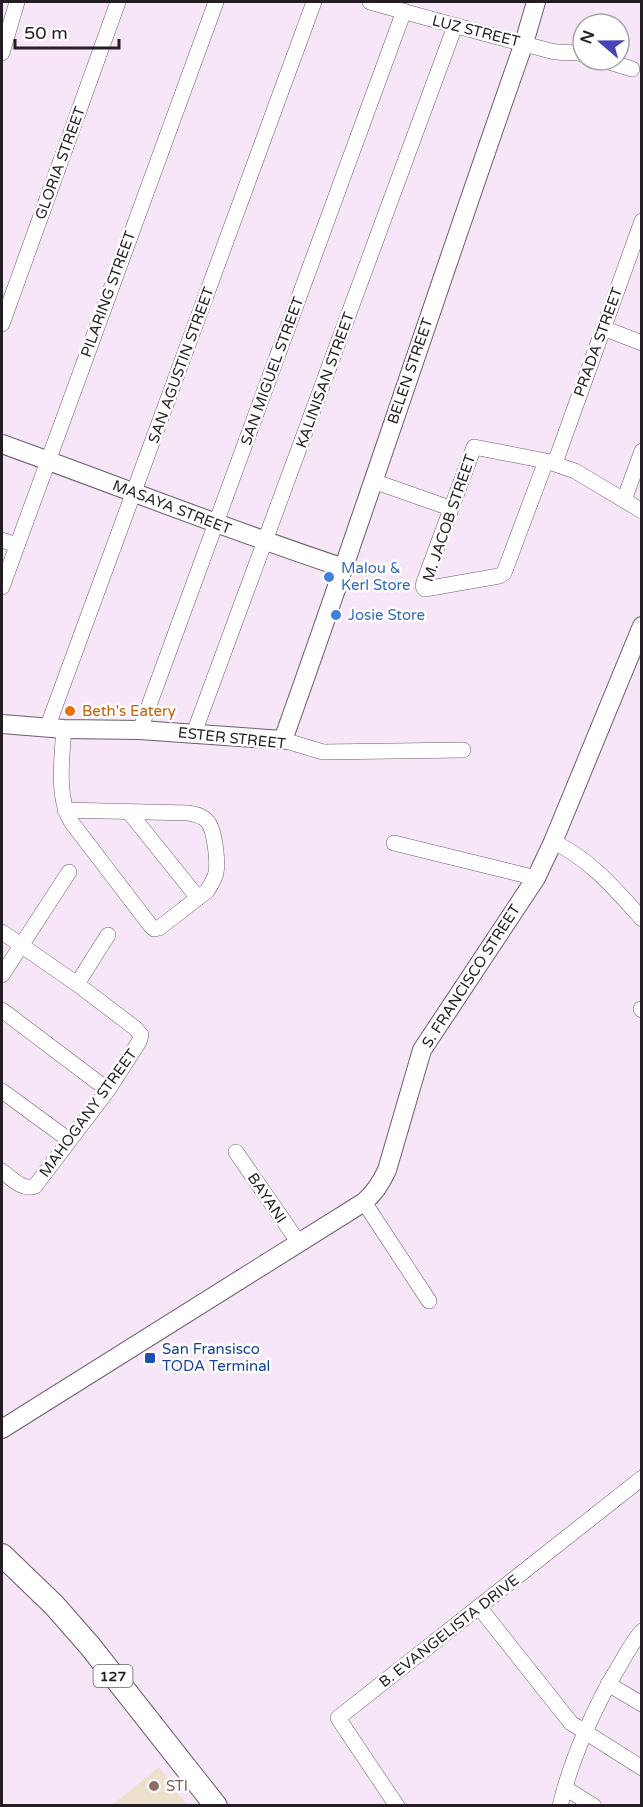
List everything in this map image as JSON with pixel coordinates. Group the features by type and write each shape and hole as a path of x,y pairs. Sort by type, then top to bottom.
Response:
{"main road":[{"name":"127","path":"2,1555 54,1605 90,1646 216,1806"}],"street":[{"name":"GLORIA STREET","path":"2,324 118,2"},
{"name":"PILARING STREET","path":"2,587 216,2"},
{"name":"SAN AGUSTIN STREET","path":"64,810 55,729 134,491 314,2"},
{"name":"LUZ STREET","path":"370,2 553,52 571,51"},
{"name":"BELEN STREET","path":"283,740 524,43 536,2"},
{"path":"2,53 10,10"},
{"name":"SAN MIGUEL STREET","path":"140,730 404,11"},
{"name":"KALINISAN STREET","path":"194,733 455,27"},
{"name":"PRADA STREET","path":"425,589 499,576 504,573 603,328 636,256 642,221"},
{"path":"603,328 642,343"},
{"name":"MASAYA STREET","path":"2,444 134,491 265,542 344,568"},
{"name":"M. JACOB STREET","path":"425,589 423,582 474,447 550,462"},
{"path":"624,500 642,451"},
{"path":"550,462 575,471 642,511"},
{"path":"373,481 450,508"},
{"path":"2,540 17,545"},
{"name":"S. FRANCISCO STREET","path":"2,1429 364,1202 381,1183 387,1170 416,1064 422,1050 536,878 553,842 641,625"},
{"name":"ESTER STREET","path":"2,724 55,729 140,730 283,740 323,752 463,750"},
{"path":"64,810 189,813 205,819 213,835 216,872 213,883 198,898 159,928 154,929 64,810"},
{"path":"129,812 198,898"},
{"path":"553,842 582,859 642,919"},
{"path":"394,843 536,878"},
{"path":"2,975 69,872"},
{"path":"2,932 77,984 108,935"},
{"name":"MAHOGANY STREET","path":"2,1172 24,1187 31,1189 35,1186 108,1090 139,1042 141,1035 135,1028 77,984"},
{"path":"2,1010 108,1090"},
{"path":"2,1090 69,1140"},
{"name":"BAYANI","path":"236,1152 298,1243"},
{"path":"364,1202 429,1301"},
{"name":"B. EVANGELISTA DRIVE","path":"398,1806 338,1718 642,1478"},
{"path":"479,1607 572,1723 642,1768"},
{"path":"560,1806 586,1734 608,1684 640,1636"},
{"path":"608,1684 642,1704"},
{"path":"565,1788 594,1806"}],"shaded area":[{"name":"STI","path":"159,1767 187,1805 112,1805"}],"place":[{"name":"Malou & Kerl Store","path":"329,577"},
{"name":"Josie Store","path":"336,615"},
{"name":"Beth's Eatery","path":"70,711"},
{"name":"San Fransisco TODA Terminal","path":"150,1358"},
{"name":"STI","path":"154,1786"}]}
